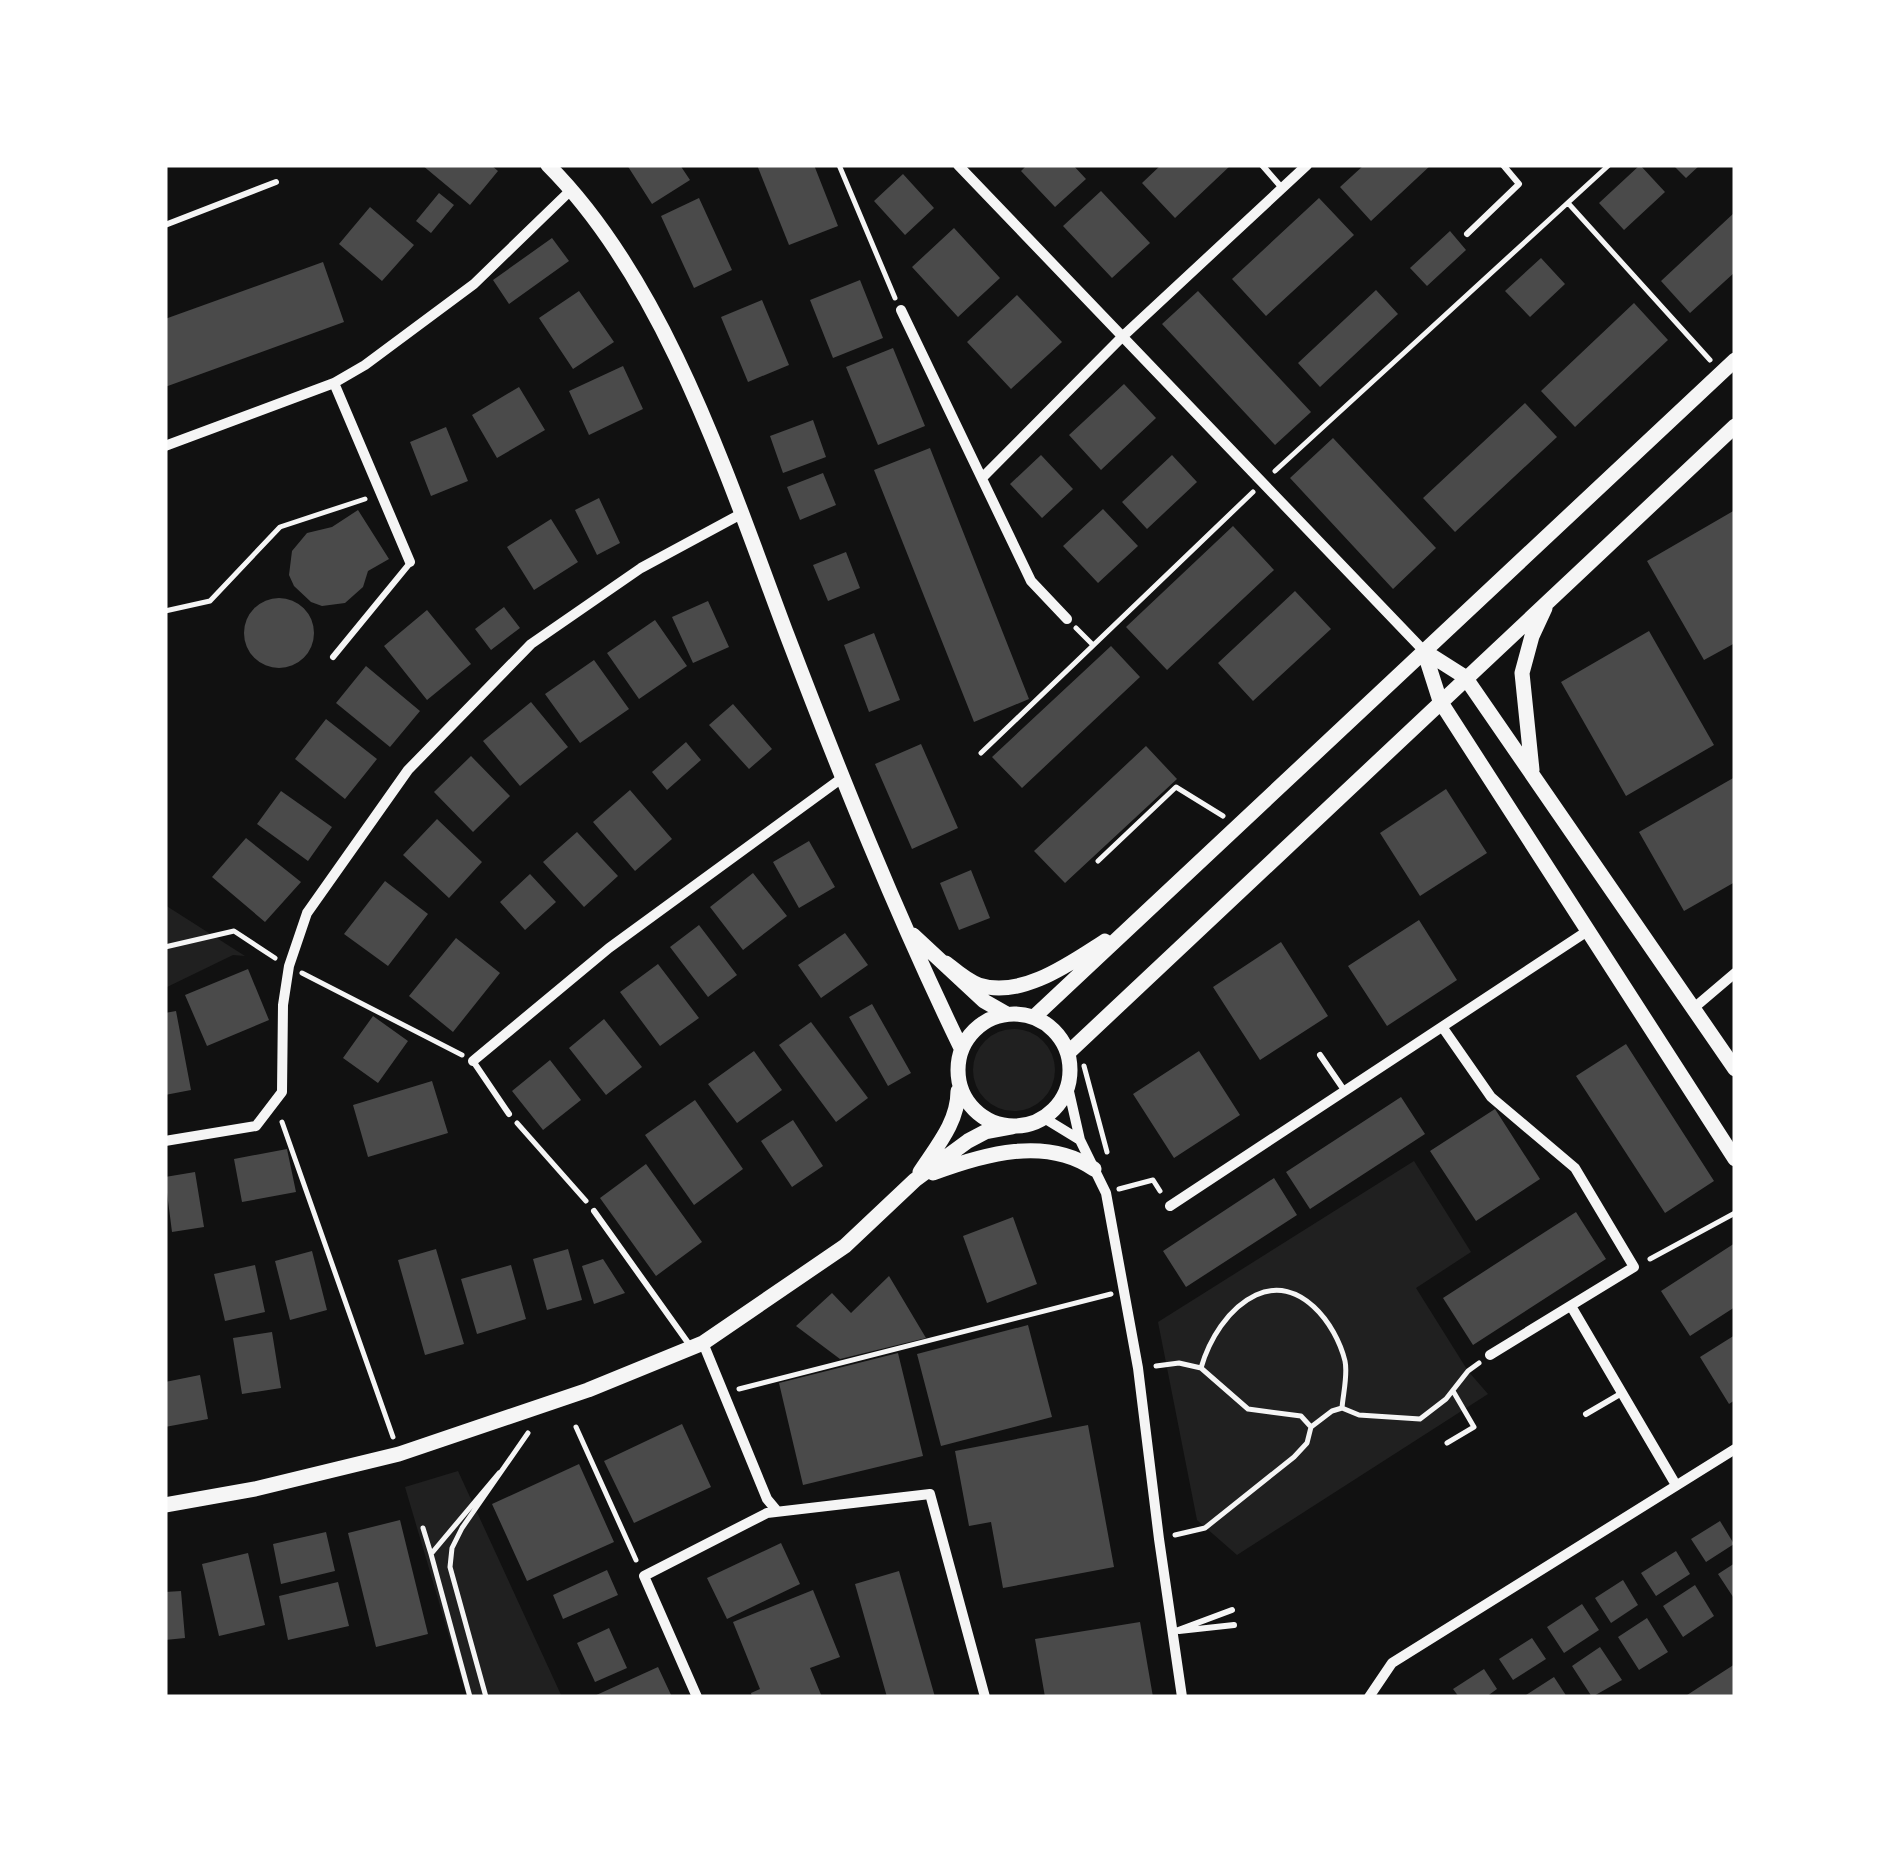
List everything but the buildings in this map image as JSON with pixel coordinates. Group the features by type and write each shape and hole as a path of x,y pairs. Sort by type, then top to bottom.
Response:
{"street":[{"path":"548,165 572,189 634,273 685,379 842,778 910,932 925,976 961,1048"},
{"path":"958,165 1424,651 1465,677 1735,1069"},
{"path":"982,478 1121,338 1307,165"},
{"path":"165,446 334,383 365,366 474,284 572,189"},
{"path":"900,310 1032,581 1067,618"},
{"path":"1034,1017 1735,360"},
{"path":"334,383 410,562"},
{"path":"1068,1053 1735,426"},
{"path":"165,1141 256,1126 282,1092 283,1005 289,966 308,913 408,770 531,644 641,568 741,514"},
{"path":"1532,774 1522,673 1532,636 1550,598"},
{"path":"1424,651 1440,700 1735,1159"},
{"path":"473,1060 610,948 842,778"},
{"path":"946,963 979,985 1006,987 1026,983 1076,959 1134,922"},
{"path":"1170,1206 1589,930"},
{"path":"910,932 976,994 1005,1013"},
{"path":"1694,1007 1735,973"},
{"path":"916,1180 958,1108 961,1048 972,1031 1005,1013 1034,1017 1059,1035 1068,1053 1068,1087 1080,1140 1106,1193 1138,1368 1182,1697"},
{"path":"1443,1028 1491,1097 1574,1168 1634,1268 1490,1356"},
{"path":"958,1081 976,1112 993,1123 1012,1127"},
{"path":"165,1506 399,1454 574,1395 697,1346 845,1246 916,1180 985,1132 1044,1118 1068,1087"},
{"path":"1044,1118 1080,1140"},
{"path":"916,1180 996,1154 1028,1150 1077,1157 1094,1169"},
{"path":"1571,1306 1676,1485"},
{"path":"697,1346 723,1393 772,1512"},
{"path":"1370,1697 1392,1663 1735,1448"},
{"path":"697,1697 644,1576 772,1512 930,1494 985,1697"}],"lane":[{"path":"1262,165 1282,188"},
{"path":"1467,234 1519,184 1502,165"},
{"path":"165,225 276,182"},
{"path":"333,656 410,562"},
{"path":"1320,1056 1344,1092"},
{"path":"473,1060 509,1114"},
{"path":"594,1211 697,1346"},
{"path":"1586,1414 1622,1393"},
{"path":"1173,1632 1232,1610"},
{"path":"1173,1632 1234,1625"}],"path":[{"path":"839,165 900,310"},
{"path":"981,753 1263,482 1608,165"},
{"path":"1568,203 1722,373"},
{"path":"165,611 210,600 280,528 381,494"},
{"path":"1098,861 1176,787 1238,825"},
{"path":"165,946 234,931 289,966 473,1060"},
{"path":"275,1100 399,1454"},
{"path":"509,1114 594,1211"},
{"path":"1106,1193 1153,1180 1170,1206"},
{"path":"1634,1268 1735,1213"},
{"path":"723,1393 1124,1291"},
{"path":"1201,1368 1212,1338 1257,1294 1281,1292 1296,1296 1312,1301 1328,1322 1340,1349 1345,1363 1342,1408"},
{"path":"1158,1539 1205,1528 1294,1457 1307,1443 1310,1427 1332,1411 1342,1408 1359,1415 1420,1420 1468,1371 1490,1356"},
{"path":"1138,1368 1178,1363 1201,1368 1248,1410 1301,1416 1310,1427"},
{"path":"1447,1443 1476,1426 1452,1390"},
{"path":"576,1428 644,1576"},
{"path":"431,1554 508,1463 462,1528 452,1548 450,1567 486,1697"},
{"path":"424,1528 470,1697"}],"shaded area":[{"path":"165,905 245,956 233,955 165,988"},
{"path":"1006,1029 1022,1029 1048,1047 1055,1070 1052,1086 1043,1099 1022,1111 1006,1111 980,1093 973,1078 973,1062 991,1036"},
{"path":"1414,1161 1471,1252 1416,1288 1468,1371 1488,1394 1237,1555 1197,1520 1158,1322"},
{"path":"458,1471 562,1697 467,1697 405,1487"}]}
